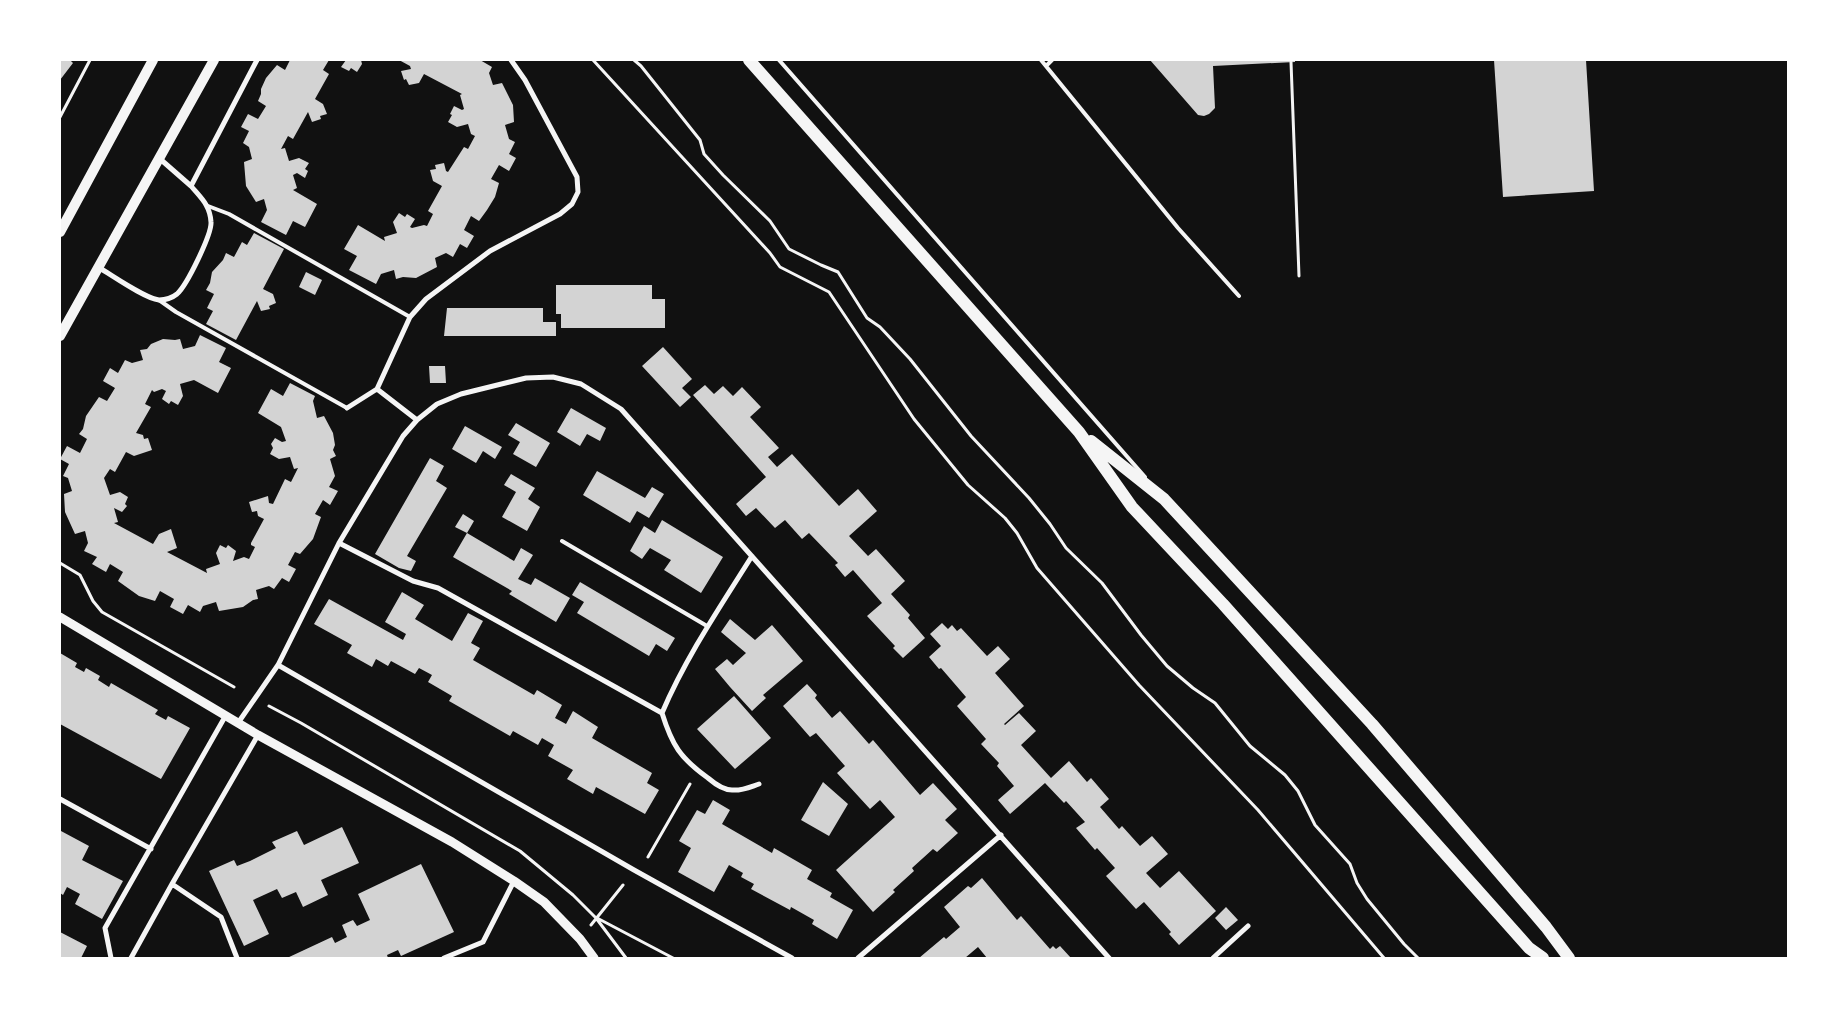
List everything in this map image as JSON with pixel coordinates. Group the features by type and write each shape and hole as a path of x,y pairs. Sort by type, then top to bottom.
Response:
{"main road":[{"path":"60,232 153,60"},
{"path":"60,336 214,60"},
{"path":"749,60 1079,432 1132,507 1223,604 1529,948 1543,958"},
{"path":"1079,432 1164,499 1372,724 1546,927 1569,958"}],"street":[{"path":"191,186 257,60"},
{"path":"347,408 377,388 410,317 426,298 490,251 560,214 572,204 578,192 577,177 525,80 511,60"},
{"path":"98,267 147,296 159,300 170,298 177,294 187,280 208,237 211,223 208,206 191,186 159,158"},
{"path":"238,723 278,666 340,543 403,436 417,420 437,404 461,394 526,378 553,377 581,384 621,409 1109,958"},
{"path":"377,388 417,420"},
{"path":"340,543 413,581 438,588 662,713"},
{"path":"752,556 707,626 675,682 662,713 669,736 682,757 698,771 719,786 730,790 743,790 759,784"},
{"path":"60,618 258,735 452,842 514,881 544,902 580,939 594,958"},
{"path":"278,666 636,872 792,958"},
{"path":"110,958 105,928 226,715"},
{"path":"131,958 258,735"},
{"path":"60,799 151,849"},
{"path":"858,958 1001,835"},
{"path":"444,958 484,942 514,881"},
{"path":"172,884 221,917 237,958"},
{"path":"1213,958 1248,926"}],"lane":[{"path":"779,60 1164,499"},
{"path":"1041,60 1178,228 1239,296"},
{"path":"1046,66 1052,60"},
{"path":"208,206 228,214 410,317"},
{"path":"159,300 176,312 347,408"},
{"path":"562,541 707,626"}],"path":[{"path":"60,117 90,60"},
{"path":"593,60 770,253 780,267 828,292 914,419 968,485 1006,518 1037,568 1139,685 1258,810 1384,958"},
{"path":"634,60 641,66 700,140 704,154 770,221 790,249 838,272 867,318 880,327 910,359 971,436 1029,498 1066,548 1102,583 1167,666 1193,688 1215,703 1250,746 1285,774 1298,791 1316,825 1350,864 1357,883 1367,899 1418,958"},
{"path":"1291,62 1299,276"},
{"path":"60,563 80,574 93,601 102,612 234,687"},
{"path":"580,939 636,872 698,771"},
{"path":"596,918 673,958"}],"building":[{"path":"60,60 70,60 73,63 60,80"},
{"path":"290,60 329,60 323,70 329,74 315,99 323,104 327,114 320,116 321,119 312,122 308,112 293,139 288,136 281,149 285,148 289,161 299,158 309,163 305,169 308,171 305,178 297,173 293,175 297,188 293,190 317,204 305,227 293,221 286,235 261,222 267,210 264,199 256,202 246,186 244,162 252,159 249,147 243,143 249,131 241,127 248,114 258,119 266,106 258,101 266,78 277,65 285,70"},
{"path":"346,60 361,60 362,64 357,72 351,68 349,71 341,67"},
{"path":"399,60 480,60 492,67 489,73 493,85 502,83 513,105 514,122 505,125 509,139 515,142 509,154 516,158 509,171 499,165 491,179 499,183 495,197 479,221 471,216 464,230 474,236 467,248 460,244 453,257 446,253 435,258 437,267 416,278 403,277 396,279 394,270 381,274 376,284 349,270 357,256 344,249 358,225 385,241 384,237 397,233 393,222 399,213 405,217 407,214 415,219 410,227 412,228 427,226 433,214 428,211 442,186 433,181 430,170 436,169 435,165 444,163 448,172 464,147 468,149 475,136 471,134 468,124 457,127 448,122 454,106 462,110 464,109 460,95 462,94 424,74 419,83 409,85 406,79 404,80 401,71 411,69 410,66"},
{"path":"1150,60 1295,60 1295,62 1213,66 1215,108 1204,116 1198,115"},
{"path":"1494,60 1586,60 1594,191 1503,197"},
{"path":"254,233 284,249 263,289 273,294 276,303 269,306 270,309 261,311 257,301 236,340 206,324 213,311 207,308 214,294 206,290 210,283 212,272 223,260 226,253 234,257 242,242 247,245"},
{"path":"306,272 322,280 315,295 299,287"},
{"path":"556,285 652,285 652,299 665,299 665,328 561,328 561,314 556,314"},
{"path":"447,308 543,308 543,322 556,322 556,336 444,336"},
{"path":"200,335 226,348 219,362 231,368 218,393 194,380 180,384 183,396 178,405 171,401 169,404 162,399 166,391 162,389 154,392 152,390 145,404 151,407 136,433 143,435 144,439 148,438 152,450 134,456 126,452 115,472 110,469 104,478 110,495 120,492 128,497 125,504 127,506 122,512 114,508 118,522 114,523 153,544 159,534 171,529 177,548 167,552 207,573 206,569 220,564 216,553 220,545 226,548 228,545 236,551 233,561 244,557 249,559 255,547 251,543 264,519 258,516 257,511 252,512 249,502 268,496 269,503 273,504 285,479 291,482 298,468 294,469 290,457 279,459 270,454 273,448 271,444 275,438 282,442 286,441 281,427 258,413 271,389 283,396 290,383 315,396 313,401 317,418 324,416 333,433 335,445 333,450 336,456 330,459 335,476 329,487 338,491 330,505 323,500 315,514 321,517 313,539 300,554 295,552 288,565 296,569 289,582 282,578 274,589 269,586 256,590 258,599 243,607 219,611 216,602 203,606 200,612 188,605 183,614 170,607 174,599 160,591 155,601 139,596 118,581 123,572 110,564 106,572 92,564 97,557 84,551 88,543 85,531 75,534 65,512 64,494 72,491 68,478 63,476 69,464 60,459 67,446 80,453 87,439 79,434 83,429 86,416 99,397 107,401 115,388 103,381 110,368 118,373 125,360 132,363 143,360 140,350 147,349 151,344 163,339 180,339 183,349 195,346"},
{"path":"663,347 692,379 682,388 691,397 680,407 642,366"},
{"path":"429,366 445,366 446,383 430,383"},
{"path":"705,385 714,394 723,386 733,396 742,387 761,407 750,417 779,448 768,457 777,467 792,454 839,506 858,489 877,511 849,536 868,556 876,549 905,581 891,594 910,615 908,618 925,638 903,658 893,648 895,646 867,616 882,603 853,570 845,577 835,565 838,563 809,533 802,539 785,520 775,528 756,508 746,516 736,504 766,477 693,395"},
{"path":"571,408 606,428 600,441 587,434 580,446 557,432"},
{"path":"516,423 550,443 536,467 513,454 520,442 508,435"},
{"path":"465,426 502,447 495,459 483,451 476,463 452,449"},
{"path":"430,458 444,466 436,481 447,488 407,556 416,561 411,571 399,568 375,554"},
{"path":"597,471 645,498 652,487 664,494 649,518 637,511 630,523 583,495"},
{"path":"511,474 535,488 528,499 540,507 527,531 502,517 516,492 504,485"},
{"path":"463,514 474,521 467,533 455,527"},
{"path":"662,520 723,557 701,593 664,570 671,560 650,548 642,559 630,551 644,526 655,533"},
{"path":"467,533 514,561 521,548 533,555 518,579 531,585 535,578 570,598 556,622 509,594 512,591 453,557"},
{"path":"580,582 675,638 667,651 656,644 649,656 577,613 584,602 572,595"},
{"path":"402,592 424,605 415,619 452,641 468,613 483,621 471,643 480,648 473,660 534,695 537,690 562,705 555,718 566,724 573,711 598,727 592,738 652,773 647,783 659,790 645,814 596,787 593,794 567,779 573,770 548,756 554,745 542,738 538,745 513,731 510,736 449,701 452,696 428,682 432,675 419,668 415,674 391,661 388,666 376,659 372,667 347,653 352,645 314,624 329,599 403,640 406,634 385,622"},
{"path":"730,619 755,640 772,625 803,661 763,695 766,698 752,711 715,669 727,659 733,665 746,653 721,632"},
{"path":"942,623 948,629 952,625 957,631 961,628 987,656 998,646 1010,659 995,673 1024,706 1004,724 1019,713 1036,731 1021,745 1051,778 1069,761 1087,782 1091,778 1109,799 1100,807 1119,829 1122,826 1140,846 1152,836 1168,854 1146,873 1160,888 1179,871 1216,911 1179,945 1169,934 1171,932 1144,902 1136,909 1106,876 1115,868 1097,848 1095,850 1076,828 1085,822 1066,801 1064,803 1045,783 1010,814 998,800 1014,786 997,766 999,763 981,744 986,739 957,706 966,697 929,657 941,646 930,634"},
{"path":"60,653 77,663 75,667 84,672 86,668 100,676 98,680 109,687 111,683 158,710 155,714 166,720 168,716 190,728 161,779 60,724"},
{"path":"807,684 817,695 815,698 832,718 840,711 869,744 873,740 920,795 933,783 957,809 945,820 958,833 937,852 933,849 912,868 914,871 873,912 836,870 895,817 880,800 870,809 837,773 845,766 816,733 810,737 783,706"},
{"path":"734,696 771,738 735,769 697,729"},
{"path":"823,782 848,804 829,836 801,820"},
{"path":"713,800 730,810 722,824 772,853 774,848 812,870 807,879 832,893 830,897 853,910 837,939 812,924 814,920 791,907 790,910 751,889 754,884 741,877 743,873 729,865 714,892 678,872 691,848 679,841 697,810 705,814"},
{"path":"342,827 359,863 321,880 328,895 303,907 296,892 282,898 277,889 253,900 269,934 244,946 209,871 234,860 237,866 250,861 276,848 272,842 297,831 304,845"},
{"path":"61,831 89,846 82,860 123,881 102,919 75,904 80,894 67,887 63,895 60,893"},
{"path":"421,864 454,932 401,956 398,950 387,955 388,958 287,958 332,937 335,943 347,937 342,925 353,920 357,926 370,920 358,894"},
{"path":"982,878 1017,920 1021,916 1050,949 1053,946 1056,949 1060,946 1071,958 987,958 978,947 965,958 919,958 944,937 946,939 960,927 944,907 968,886 971,888"},
{"path":"1226,907 1238,920 1226,930 1215,918"},
{"path":"60,932 87,946 81,958 60,958"}]}
